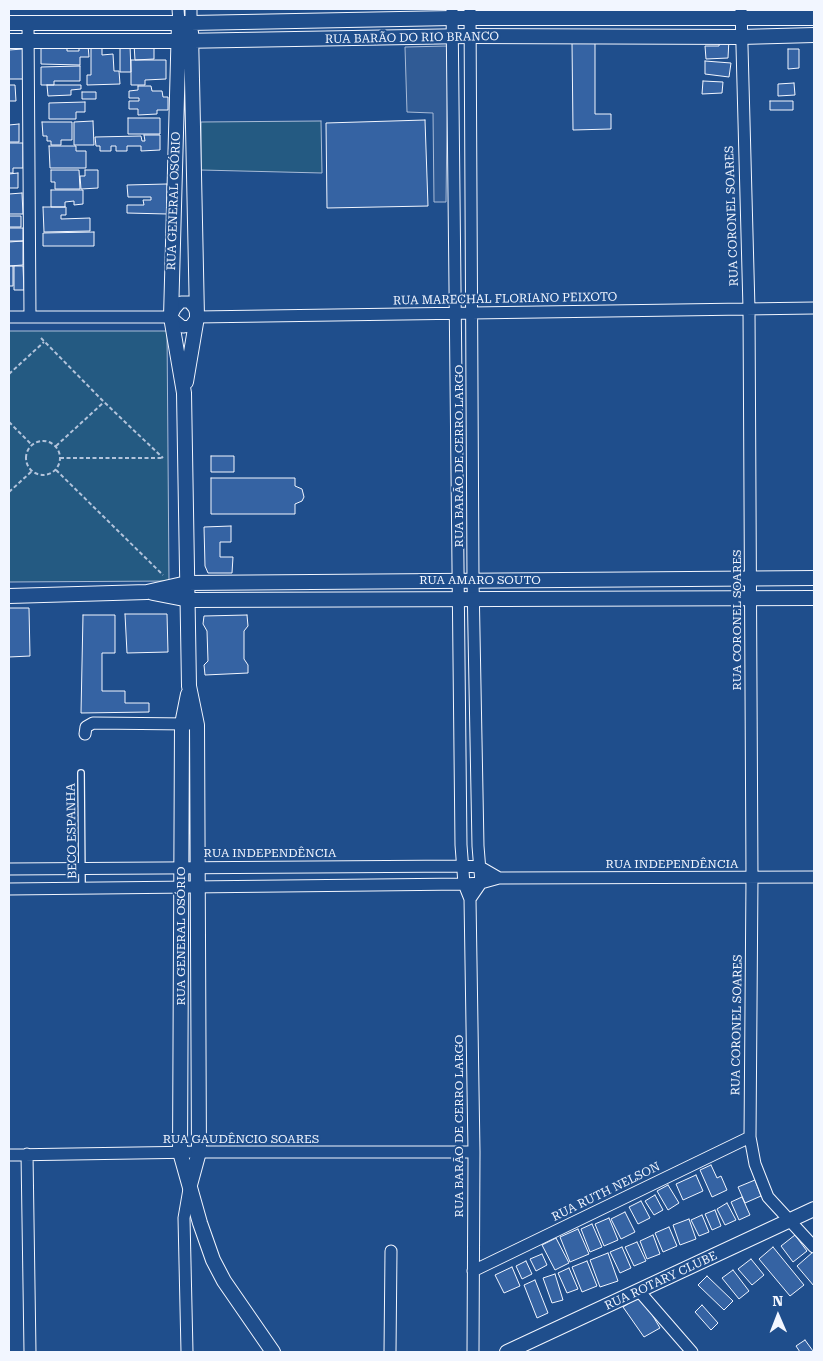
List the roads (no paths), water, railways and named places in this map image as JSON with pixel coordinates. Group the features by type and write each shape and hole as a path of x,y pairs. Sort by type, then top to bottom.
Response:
{"street":[{"name":"RUA BARÃO DO RIO BRANCO","path":"9,23 185,16 452,14 741,14 814,18"},
{"name":"RUA BARÃO DE CERRO LARGO","path":"452,14 457,313 461,818 464,884 470,899 474,1152 473,1352"},
{"name":"RUA BARÃO DE CERRO LARGO","path":"470,14 473,580 481,883"},
{"name":"RUA CORONEL SOARES","path":"741,14 749,309 752,877 750,1137 755,1164 768,1198 814,1247"},
{"name":"RUA GENERAL OSÓRIO","path":"184,393 197,317 185,16"},
{"path":"28,23 30,317"},
{"name":"RUA BARÃO DO RIO BRANCO","path":"9,41 185,41 453,38 469,36 742,37 814,35"},
{"name":"RUA GENERAL OSÓRIO","path":"185,41 171,317 184,393 187,583 189,600 189,686 182,724 180,1152 190,1185"},
{"path":"454,141 470,140"},
{"path":"455,177 471,176"},
{"path":"171,317 181,302 189,302 194,308 197,317"},
{"name":"RUA MARECHAL FLORIANO PEIXOTO","path":"9,317 171,317 183,327 190,326 197,317 814,308"},
{"path":"457,408 473,408"},
{"name":"RUA AMARO SOUTO","path":"9,596 147,592 187,583 814,578"},
{"name":"RUA AMARO SOUTO","path":"147,592 189,600 814,598"},
{"name":"RUA GENERAL OSÓRIO","path":"187,1352 184,1218 199,1152 197,725 189,686"},
{"path":"460,688 476,687"},
{"path":"85,734 86,727 93,723 197,725"},
{"path":"461,818 478,818"},
{"name":"RUA INDEPENDÊNCIA","path":"9,869 463,866 480,867 499,878"},
{"path":"292,867 292,886"},
{"name":"RUA INDEPENDÊNCIA","path":"9,889 464,884 481,883 499,878 814,877"},
{"path":"470,899 481,883"},
{"path":"181,1064 198,1062"},
{"name":"RUA RUTH NELSON","path":"473,1271 750,1137"},
{"name":"RUA GAUDÊNCIO SOARES","path":"9,1155 180,1152 474,1152"},
{"path":"27,1154 30,1352"},
{"path":"190,1185 200,1223 213,1260 224,1281 273,1352"},
{"name":"RUA ROTARY CLUBE","path":"507,1352 814,1208"},
{"path":"390,1352 391,1251"},
{"path":"639,1291 692,1352"}],"lane":[{"name":"BECO ESPANHA","path":"81,773 82,888"}]}
